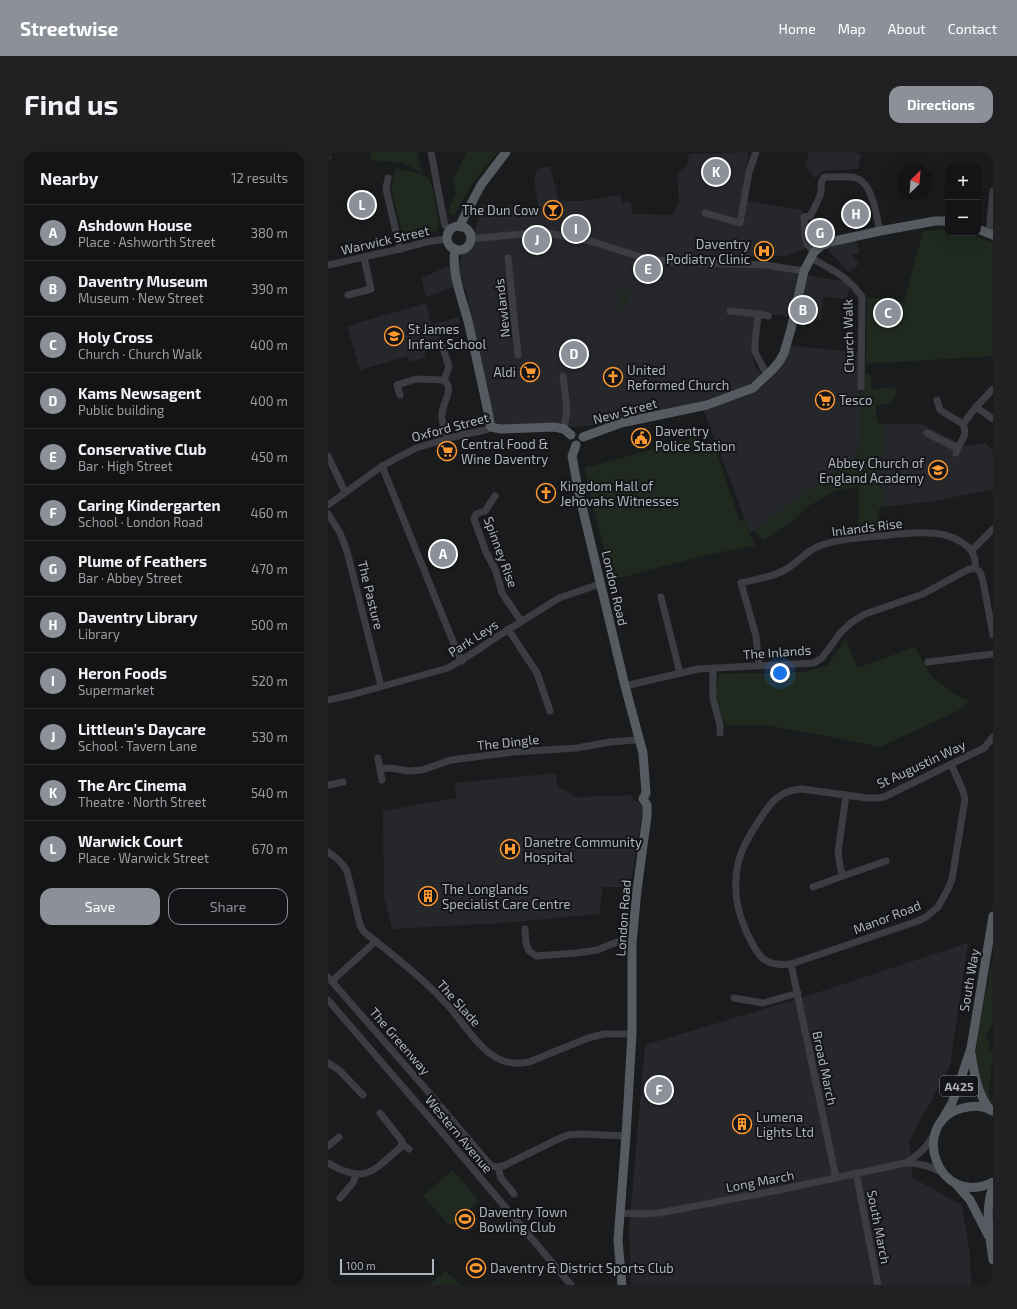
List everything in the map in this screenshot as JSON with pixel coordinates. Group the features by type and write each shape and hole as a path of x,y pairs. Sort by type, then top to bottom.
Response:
{"main road":[{"path":"461,227 462,221 481,185 506,152"},
{"path":"812,255 821,246 830,242 880,230 935,221 945,221"},
{"path":"455,227 461,227 467,230 470,234 469,243 466,247 455,249 450,246 448,235 455,227"},
{"path":"981,230 991,234"},
{"path":"455,249 454,257 460,296 467,320 491,427"},
{"name":"New Street","path":"583,437 621,423 707,405 753,388 767,376 779,362 784,353 792,329 804,270 812,255"},
{"name":"Oxford Street","path":"491,427 554,427 564,429"},
{"path":"564,429 571,435 571,441 574,444 576,445 581,443 583,437 581,434 578,432 571,435"},
{"name":"London Road","path":"576,445 572,456 579,494 625,686 643,753 646,793 643,799 647,806 632,942 632,1034 618,1240 622,1285"},
{"name":"South Way","path":"935,1134 952,1103 971,1048 993,916"},
{"name":"South Way","path":"971,1048 975,1077 978,1086 985,1102 992,1110"},
{"path":"941,1122 949,1114 969,1106 980,1106 992,1110"},
{"path":"935,1134 933,1144 937,1164 943,1173 962,1189 970,1200 990,1240"},
{"path":"951,1180 969,1187 978,1187 993,1182"},
{"path":"993,1187 988,1202 990,1240 993,1260"}],"street":[{"path":"431,152 448,235"},
{"path":"705,214 740,223 749,172 756,152"},
{"path":"812,255 805,236 804,217 810,216 814,209 821,191 821,181 825,177 856,178 865,183 870,190 880,230"},
{"path":"388,178 386,189 400,250"},
{"path":"991,234 993,191"},
{"path":"470,239 542,232 590,241 644,258 673,262 765,265 804,270"},
{"name":"Warwick Street","path":"328,265 400,250 448,235"},
{"name":"Church Walk","path":"812,255 846,278 855,286 862,296 861,387"},
{"path":"348,295 371,289 364,258"},
{"name":"Newlands","path":"508,258 518,355"},
{"path":"730,311 768,316"},
{"path":"758,314 755,352 767,376"},
{"path":"442,345 449,367 444,380"},
{"path":"563,376 567,409 564,429"},
{"path":"400,394 397,385 416,379 444,380"},
{"path":"444,380 448,386 448,394 442,414 442,421 448,439"},
{"path":"963,424 993,389"},
{"path":"927,433 957,450 964,439 965,428 963,424 940,410 937,400"},
{"path":"976,407 993,419"},
{"name":"Oxford Street","path":"328,505 382,466 416,448 485,430 491,427"},
{"path":"328,456 345,492"},
{"path":"382,466 462,661"},
{"name":"Spinney Rise","path":"496,496 485,510 476,514 474,519 486,552 496,571 502,593 521,621"},
{"name":"The Pasture","path":"328,514 340,533 347,552 380,686"},
{"path":"993,530 972,550 976,562 974,568 980,572 983,581 993,636"},
{"name":"Inlands Rise","path":"759,666 756,636 741,583 779,573 788,568 807,552 821,545 835,541 932,533 954,538 964,543 972,550"},
{"name":"The Inlands","path":"625,686 698,669 814,663 822,658 841,632 852,622 865,614 923,594 967,570 974,568"},
{"name":"Park Leys","path":"328,700 448,668 462,661 508,629 559,598 600,584"},
{"path":"661,597 680,673"},
{"path":"508,629 537,673 550,711"},
{"path":"928,662 993,654"},
{"path":"713,668 713,699 720,725 720,733"},
{"name":"St Augustin Way","path":"791,964 772,964 764,959 756,950 741,921 738,911 736,884 737,872 743,848 772,803 786,792 793,789 872,798 884,797 984,748 993,737"},
{"name":"The Dingle","path":"380,769 390,768 408,771 422,770 451,760 514,752 576,748 639,739"},
{"path":"378,758 382,780"},
{"name":"Manor Road","path":"791,964 918,921 926,917 938,907 944,899 952,879 965,799 951,764"},
{"path":"328,785 343,782"},
{"path":"844,876 840,866 838,852 846,795"},
{"name":"The Slade","path":"328,852 337,858 347,871 360,925 364,932 443,1000 483,1047 492,1055 504,1062 520,1064 529,1062 588,1038 604,1034 632,1034"},
{"path":"813,887 886,861"},
{"path":"526,929 526,943 529,951 536,956 577,953 597,950 617,942 632,942"},
{"path":"330,979 376,941"},
{"name":"Broad March","path":"791,964 836,1178"},
{"name":"The Greenway","path":"330,979 492,1166 498,1167 501,1178 514,1194"},
{"path":"734,998 763,1003 798,993"},
{"name":"Western Avenue","path":"328,1000 571,1285"},
{"path":"328,1063 339,1070 363,1095"},
{"path":"380,1113 402,1140 402,1144 409,1149"},
{"path":"498,1167 568,1135 581,1134 626,1136"},
{"name":"Long March","path":"905,1163 923,1151 935,1134"},
{"path":"328,1146 339,1137"},
{"path":"328,1163 338,1169 356,1175 365,1174 375,1169 401,1147 402,1144"},
{"name":"Long March","path":"620,1213 659,1213 905,1163 926,1165 943,1173"},
{"name":"South March","path":"856,1173 878,1285"},
{"path":"340,1198 353,1183 356,1175"}],"shaded area":[{"path":"749,152 741,200 802,210 805,248 785,256 746,257 744,267 788,271 845,282 850,285 847,299 823,297 821,320 790,317 755,311 752,357 756,368 761,375 748,385 729,393 704,401 629,418 615,423 575,427 544,423 502,425 490,419 476,337 465,286 454,287 426,297 421,278 447,267 459,266 462,253 472,241 482,205 538,206 534,179 537,170 542,167 550,166 559,201 584,201 620,195 623,203 631,202 632,214 674,215 679,202 677,173 687,165 689,154"},
{"path":"809,152 853,152 861,154 858,169 823,171 815,178 805,167"},
{"path":"856,240 859,253 852,255 859,264 849,272 826,248"},
{"name":"St James Infant School","path":"426,303 432,325 458,317 460,323 437,329 441,343 424,348 426,357 410,362 408,356 360,370 347,326"},
{"path":"791,346 858,352 861,434 856,457 750,533 704,411 746,396 762,387 780,367"},
{"name":"Abbey Church of England Academy","path":"882,424 921,424 965,446 985,443 993,450 993,489 929,502 882,507"},
{"name":"Danetre Community Hospital","path":"556,773 557,787 573,796 632,795 633,800 639,803 643,809 630,887 603,887 599,914 502,923 392,929 384,897 383,811 456,798 455,783"},
{"path":"968,943 950,1066 909,1141 913,1178 962,1205 970,1254 971,1285 632,1285 629,1230 645,1045 813,994"}],"green space":[{"path":"371,152 417,152 422,173 404,163 371,160"},
{"path":"466,152 498,152 471,185 453,217 448,211 456,193 453,181"},
{"path":"396,169 420,174 430,180 434,193 439,226 437,231 407,239 403,235 391,190"},
{"path":"945,229 945,236 973,236 993,243 993,356 866,364 867,297 904,302 923,231"},
{"path":"618,288 625,292 628,298 626,304 620,310"},
{"path":"864,373 870,374 872,389 894,387 897,392 890,404 876,405 877,422 882,424 882,507 878,511 879,531 859,531 858,486 835,491 807,507 789,524 764,540 753,531 856,457 861,435 860,394 864,389"},
{"path":"696,437 701,445 715,447 740,521 744,519 755,546 710,554 612,580 588,486 585,468"},
{"path":"846,638 857,668 915,647 931,676 952,692 968,701 964,708 880,747 765,725 726,725 716,704 718,674 805,672 828,665"},
{"path":"993,958 993,1022 985,1038 990,1043 988,1048 993,1052 989,1094 993,1103 993,1107 991,1107 979,1080 976,1065 977,1033"},
{"path":"453,1170 479,1201 450,1226 423,1196"},
{"path":"445,1271 462,1285 429,1285"}],"place":[{"name":"The Arc Cinema","path":"716,172"},
{"name":"Warwick Court","path":"362,205"},
{"name":"The Dun Cow","path":"553,210"},
{"name":"Daventry Library","path":"856,214"},
{"name":"Heron Foods","path":"576,229"},
{"name":"Plume of Feathers","path":"820,233"},
{"name":"Littleun's Daycare","path":"537,240"},
{"name":"Daventry Podiatry Clinic","path":"764,251"},
{"name":"Conservative Club","path":"648,269"},
{"name":"Daventry Museum","path":"803,310"},
{"name":"Holy Cross","path":"888,313"},
{"name":"St James Infant School","path":"394,336"},
{"name":"Kams Newsagent","path":"574,354"},
{"name":"Aldi","path":"530,372"},
{"name":"United Reformed Church","path":"613,377"},
{"name":"Tesco","path":"825,400"},
{"name":"Daventry Police Station","path":"641,438"},
{"name":"Central Food & Wine Daventry","path":"447,451"},
{"name":"Abbey Church of England Academy","path":"938,470"},
{"name":"Kingdom Hall of Jehovahs Witnesses","path":"546,493"},
{"name":"Ashdown House","path":"443,554"},
{"name":"Danetre Community Hospital","path":"510,849"},
{"name":"The Longlands Specialist Care Centre","path":"428,896"},
{"name":"Caring Kindergarten","path":"659,1090"},
{"name":"Lumena Lights Ltd","path":"742,1124"},
{"name":"Daventry Town Bowling Club","path":"465,1219"},
{"name":"Daventry & District Sports Club","path":"476,1268"}]}
